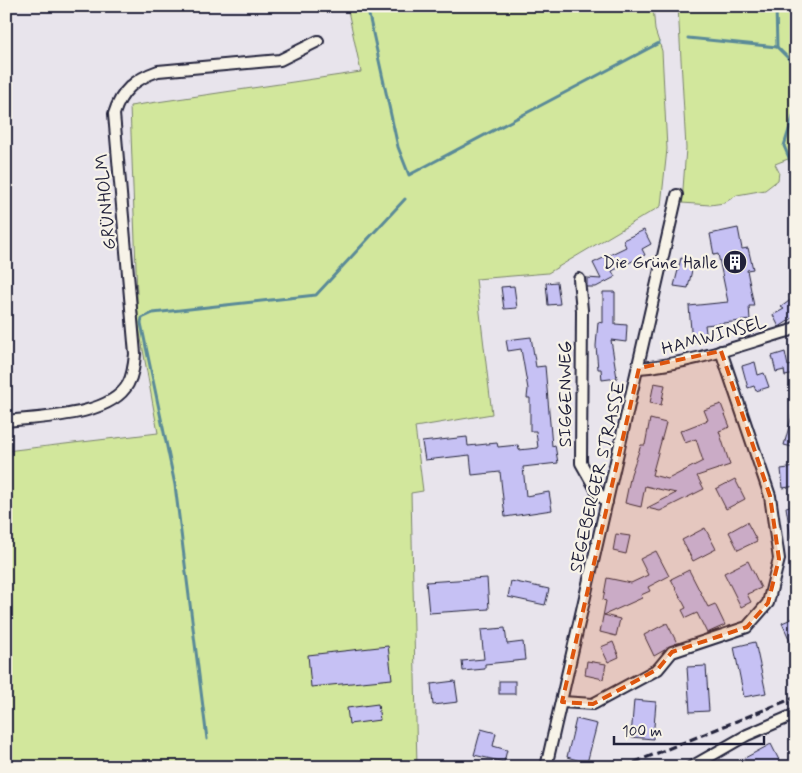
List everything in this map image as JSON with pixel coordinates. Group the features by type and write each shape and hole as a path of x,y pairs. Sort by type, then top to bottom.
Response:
{"street":[{"name":"GRÜNHOLM","path":"6,421 98,407 120,393 127,386 132,373 135,354 114,114 123,94 144,76 158,71 280,60 318,42"},
{"name":"SEGEBERGER STRASSE","path":"546,767 606,502 639,368 677,195"},
{"name":"SIGGENWEG","path":"579,278 582,310 581,463 598,493 606,502"},
{"name":"HAMWINSEL","path":"639,368 657,367 721,351 789,331 796,327"},
{"path":"562,702 593,704 658,669 672,652 748,626 768,603 779,559 770,496 721,351"},
{"path":"690,767 747,735 796,714"}],"highlighted area":[{"path":"721,351 770,496 779,559 768,603 747,627 672,652 658,669 593,704 562,702 639,368"}],"green space":[{"path":"347,6 653,6 655,30 662,51 667,149 661,206 548,273 476,279 492,414 415,427 423,491 411,493 417,767 6,767 6,451 158,433 138,322 130,106 361,72"},
{"path":"678,6 796,6 796,178 788,159 775,164 779,172 778,180 765,190 737,195 724,203 710,205 682,203 686,148"}],"building":[{"path":"738,228 742,249 748,248 753,269 747,270 754,306 749,306 750,320 705,325 707,340 692,342 689,306 728,302 718,254 714,255 710,234"},
{"path":"644,230 651,244 642,249 645,255 612,271 615,277 596,287 587,287 587,278 601,279 593,263 626,247 623,240"},
{"path":"681,258 694,261 688,288 674,286"},
{"path":"557,282 560,304 548,305 546,283"},
{"path":"514,286 517,308 504,309 501,287"},
{"path":"603,292 615,292 615,324 627,325 626,342 611,340 617,378 602,380 601,369 598,369 596,346 598,322 603,323"},
{"path":"796,296 796,316 779,327 773,315 784,309 781,307"},
{"path":"531,337 536,367 545,366 552,446 555,445 558,463 523,467 526,496 549,492 552,510 505,517 500,472 472,475 470,455 425,460 422,442 467,437 468,446 497,443 498,447 518,445 519,450 538,448 536,431 530,431 530,398 527,398 528,389 521,349 508,351 506,340"},
{"path":"785,352 788,366 793,365 795,374 785,376 784,370 776,372 772,356"},
{"path":"755,362 758,375 764,373 769,387 756,391 754,386 748,388 742,366"},
{"path":"654,383 665,385 661,405 650,403"},
{"path":"721,404 730,427 719,431 730,465 697,476 704,489 660,511 647,508 676,493 645,486 641,507 625,503 631,474 641,445 645,445 650,419 666,423 652,475 668,479 703,461 696,439 685,443 680,431 708,420 704,410"},
{"path":"793,412 796,413 796,448 784,445"},
{"path":"796,467 796,486 783,488 781,469"},
{"path":"735,479 745,499 726,509 716,489"},
{"path":"796,505 796,539 791,539 786,507"},
{"path":"747,522 757,541 738,550 729,532"},
{"path":"705,528 716,549 693,561 682,540"},
{"path":"616,534 630,536 626,554 613,551"},
{"path":"656,551 669,576 648,587 650,591 641,595 642,598 604,615 620,619 616,636 600,632 606,601 603,600 607,578 631,583 648,575 640,559"},
{"path":"748,561 761,588 747,594 751,602 741,607 724,573"},
{"path":"689,570 708,607 715,604 725,625 707,633 697,613 686,618 682,610 686,608 671,579"},
{"path":"487,578 489,609 429,613 426,582"},
{"path":"511,581 549,589 545,605 508,597"},
{"path":"796,617 796,654 782,623"},
{"path":"667,623 677,643 654,656 644,635"},
{"path":"505,628 507,644 523,642 525,660 485,664 485,669 463,671 462,661 484,659 481,630"},
{"path":"613,642 619,657 608,662 601,647"},
{"path":"755,642 766,693 744,697 734,647"},
{"path":"388,646 392,679 311,687 308,655"},
{"path":"587,661 606,664 603,679 585,675"},
{"path":"706,666 709,711 690,712 687,667"},
{"path":"455,681 458,702 433,705 431,684"},
{"path":"499,681 515,681 515,694 499,694"},
{"path":"634,700 656,702 653,739 631,737"},
{"path":"378,704 380,720 349,724 347,708"},
{"path":"576,719 597,724 587,763 567,757"},
{"path":"481,729 496,733 493,746 507,750 504,762 474,755"},
{"path":"771,744 781,764 777,767 728,767"}],"waterway":[{"path":"367,6 398,147 409,175 659,43"},
{"path":"776,6 777,47"},
{"path":"688,38 777,47 796,66"},
{"path":"796,107 784,146 796,174"},
{"path":"207,739 175,485 141,323 142,318 153,313 316,295 405,199"}],"railway":[{"path":"623,767 796,697"}],"place":[{"name":"Die Grüne Halle","path":"735,262"}]}
